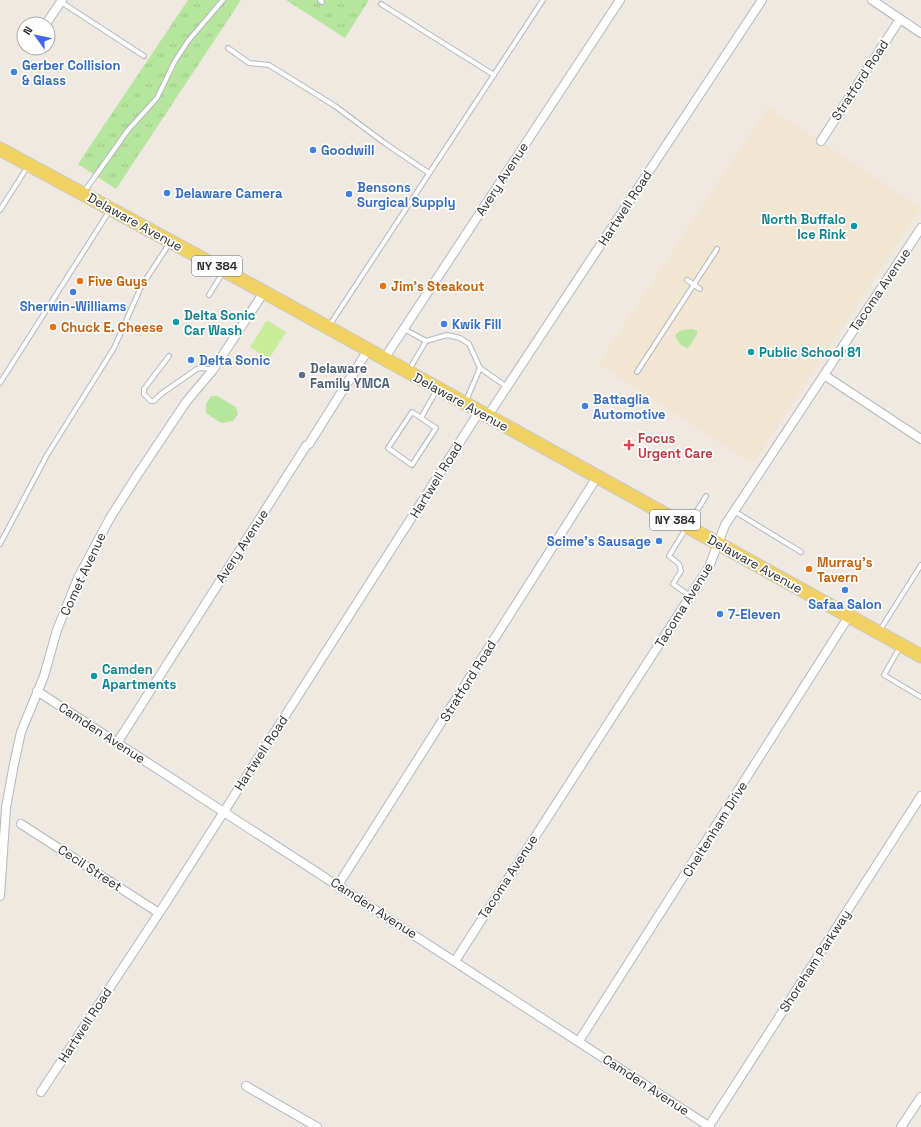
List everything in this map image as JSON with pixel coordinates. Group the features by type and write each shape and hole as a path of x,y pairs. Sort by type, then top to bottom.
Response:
{"main road":[{"name":"Delaware Avenue","path":"0,149 264,292 438,388 483,415 921,656"}],"street":[{"name":"Avery Avenue","path":"384,359 620,0"},
{"name":"Hartwell Road","path":"41,1092 483,415 507,387 762,0"},
{"path":"872,0 921,33"},
{"path":"52,16 62,1"},
{"name":"Stratford Road","path":"821,141 900,19"},
{"name":"Tacoma Avenue","path":"455,960 709,567 725,525 920,233"},
{"name":"Comet Avenue","path":"0,896 6,815 21,732 67,605 92,550 136,476 182,408 213,370 264,292"},
{"name":"Avery Avenue","path":"117,743 368,350"},
{"path":"824,375 921,439"},
{"name":"Stratford Road","path":"338,885 598,477"},
{"name":"Cheltenham Drive","path":"579,1041 849,616"},
{"name":"Camden Avenue","path":"37,691 455,960 709,1127"},
{"name":"Shoreham Parkway","path":"709,1127 921,796"},
{"name":"Cecil Street","path":"21,824 159,913"},
{"path":"246,1086 317,1127"},
{"path":"902,1127 921,1097"}],"lane":[{"path":"83,193 128,130 157,98 174,61 188,41 223,0"},
{"path":"328,328 543,0"},
{"path":"62,1 144,56"},
{"path":"381,4 494,75"},
{"path":"228,48 249,64 269,65 335,106 386,144 430,173"},
{"path":"0,210 29,164"},
{"path":"0,383 111,208"},
{"path":"0,544 47,455 114,348 141,288 171,241"},
{"path":"637,372 717,249"},
{"path":"209,294 224,270"},
{"path":"686,280 700,290"},
{"path":"404,328 426,341"},
{"path":"408,372 426,341 447,335 460,338 468,344 480,368 507,387"},
{"path":"169,356 144,389 144,394 151,401 154,401 197,369 203,368 213,370"},
{"path":"464,403 480,368"},
{"path":"422,418 438,388"},
{"path":"412,412 422,418 436,428 412,465 388,448 412,412"},
{"path":"691,596 673,584 681,571 679,564 669,556 686,526 706,496"},
{"path":"734,511 801,552"},
{"path":"879,632 921,565"},
{"path":"901,645 884,675 921,696"}],"shaded area":[{"path":"768,107 921,208 753,464 598,364"}],"green space":[{"path":"188,0 241,0 116,189 78,164"},
{"path":"286,0 369,0 345,38"},
{"path":"267,320 286,332 269,359 250,347"},
{"path":"693,329 697,331 697,334 689,347 687,348 681,345 676,338 676,334 682,330"},
{"path":"211,396 217,396 236,407 238,414 233,421 221,423 206,413 206,404"}],"place":[{"name":"Gerber Collision & Glass","path":"14,72"},
{"name":"Goodwill","path":"313,150"},
{"name":"Delaware Camera","path":"167,193"},
{"name":"Bensons Surgical Supply","path":"349,194"},
{"name":"North Buffalo Ice Rink","path":"854,226"},
{"name":"Five Guys","path":"80,281"},
{"name":"Jim's Steakout","path":"383,286"},
{"name":"Sherwin-Williams","path":"73,292"},
{"name":"Delta Sonic Car Wash","path":"176,322"},
{"name":"Kwik Fill","path":"444,324"},
{"name":"Chuck E. Cheese","path":"53,327"},
{"name":"Public School 81","path":"751,352"},
{"name":"Delta Sonic","path":"191,360"},
{"name":"Delaware Family YMCA","path":"302,375"},
{"name":"Battaglia Automotive","path":"585,406"},
{"name":"Focus Urgent Care","path":"629,445"},
{"name":"Scime's Sausage","path":"659,541"},
{"name":"Murray's Tavern","path":"809,569"},
{"name":"Safaa Salon","path":"845,590"},
{"name":"7-Eleven","path":"720,614"},
{"name":"Camden Apartments","path":"94,676"}]}
